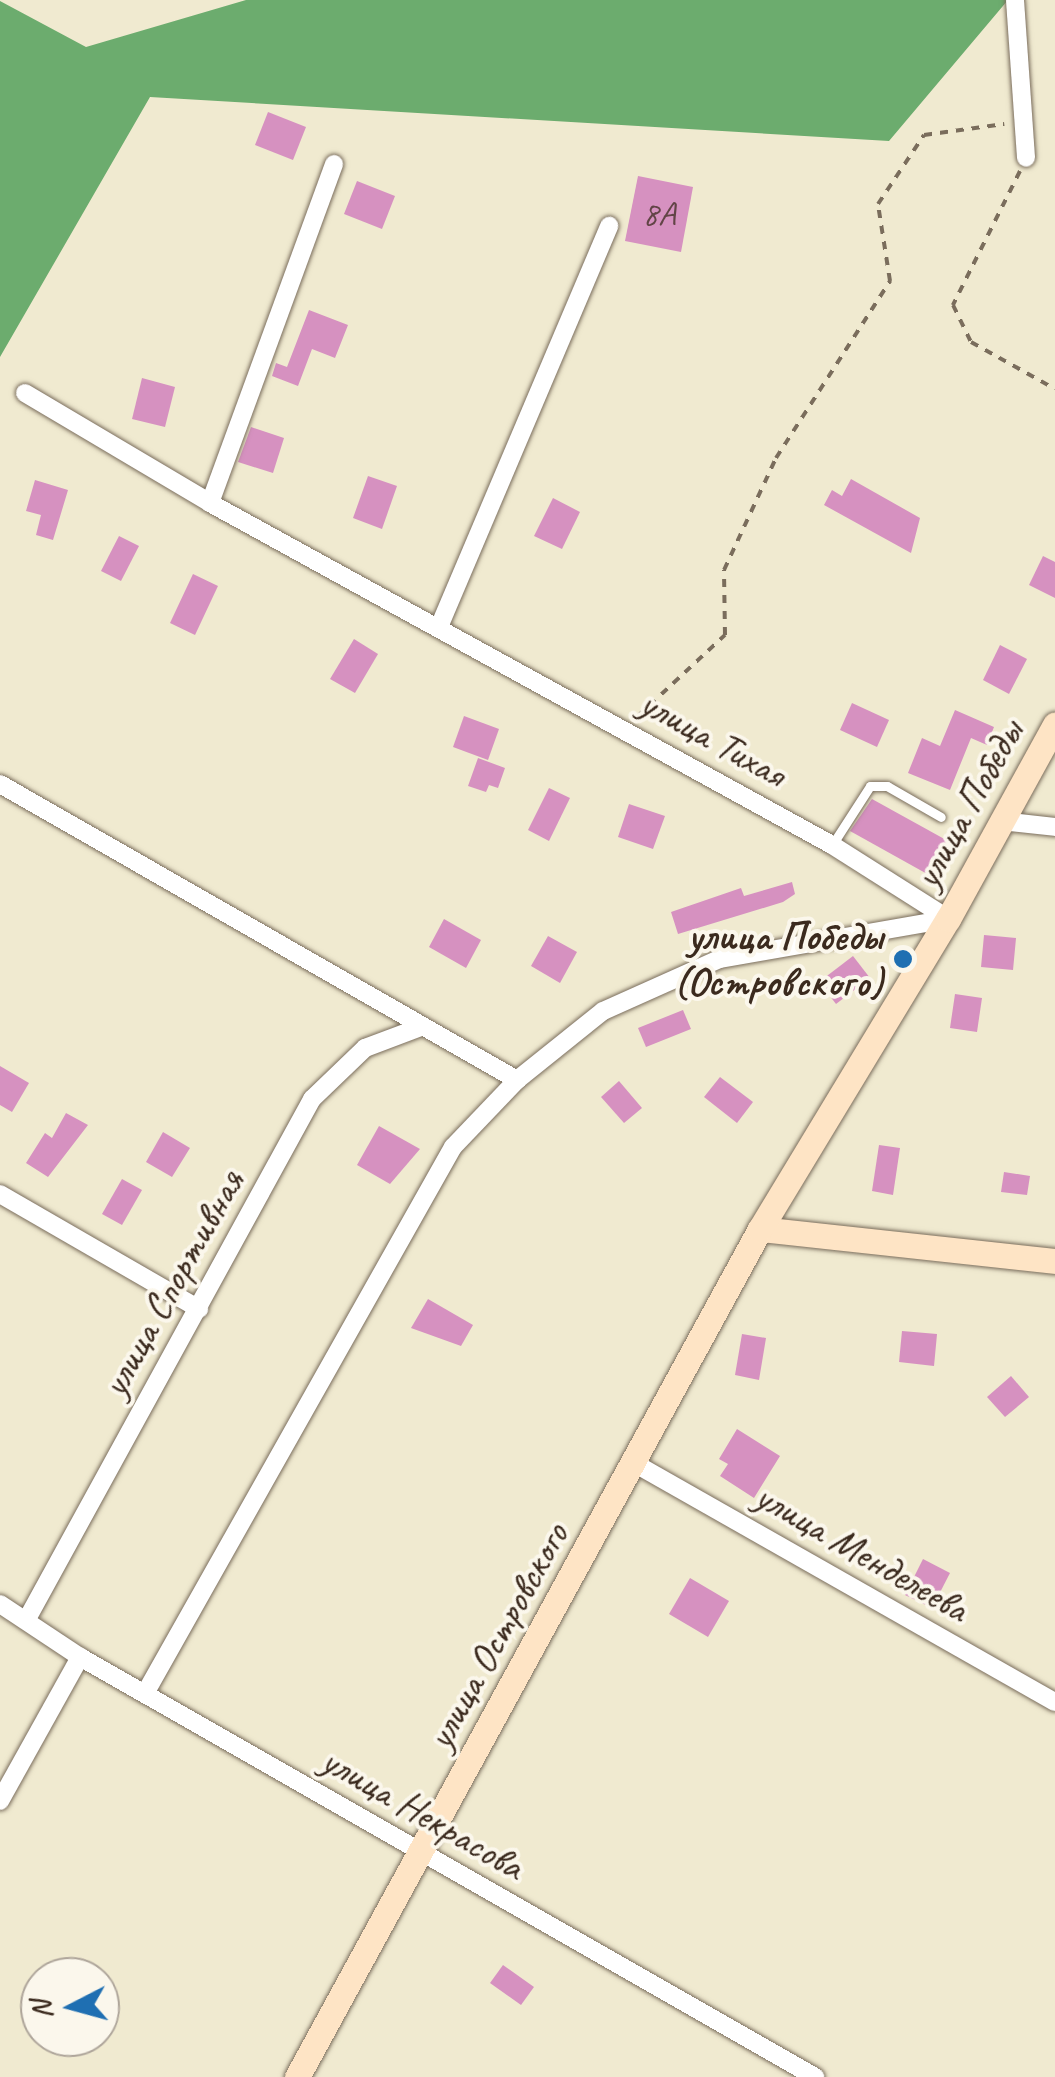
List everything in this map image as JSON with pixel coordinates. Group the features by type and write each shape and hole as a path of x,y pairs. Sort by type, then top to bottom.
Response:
{"main road":[{"name":"улица Победы","path":"760,1229 948,918 1055,724"},
{"path":"760,1229 1055,1262"},
{"name":"улица Островского","path":"297,2077 760,1229"}],"street":[{"path":"1014,0 1026,158"},
{"path":"210,503 334,164"},
{"path":"439,627 609,226"},
{"name":"улица Тихая","path":"25,392 210,503 832,845 948,918"},
{"path":"0,784 517,1080"},
{"path":"1000,821 1055,827"},
{"path":"147,1690 453,1147 517,1080 603,1011 703,965 948,918"},
{"name":"улица Спортивная","path":"26,1619 322,1088 383,1036 421,1028"},
{"path":"0,1194 200,1309"},
{"name":"улица Менделеева","path":"634,1462 1055,1702"},
{"name":"улица Некрасова","path":"0,1604 80,1657 147,1690 421,1854 814,2077"},
{"path":"0,1801 80,1657"}],"lane":[{"path":"832,845 870,786 887,786 941,817"}],"path":[{"path":"624,728 725,635 724,570 776,458 890,281 878,204 924,135 1024,122"},
{"path":"1026,158 953,305 971,342 1055,389"}],"green space":[{"path":"246,0 1008,0 889,141 150,97 0,357 0,1 86,47"}],"building":[{"path":"268,112 306,127 293,160 255,145"},
{"path":"638,176 693,187 681,252 625,241"},
{"path":"357,181 395,196 382,229 344,214"},
{"path":"309,310 348,325 335,358 312,349 298,386 272,376 276,363 287,367"},
{"path":"142,378 175,387 165,427 132,419"},
{"path":"251,427 284,438 273,473 238,462"},
{"path":"368,476 397,486 382,529 353,518"},
{"path":"851,479 920,518 911,553 824,505 832,490 842,496"},
{"path":"35,480 68,490 53,540 36,535 41,515 26,511"},
{"path":"553,498 580,512 562,549 534,536"},
{"path":"119,536 139,546 121,581 101,571"},
{"path":"1043,556 1055,562 1055,598 1029,585"},
{"path":"193,574 218,586 195,635 170,623"},
{"path":"354,639 378,654 355,693 330,679"},
{"path":"1000,645 1027,659 1009,694 983,680"},
{"path":"852,703 889,720 877,747 840,730"},
{"path":"955,710 994,727 987,745 971,738 950,790 908,773 922,738 940,746"},
{"path":"464,716 499,729 488,760 453,747"},
{"path":"478,758 505,768 498,788 489,785 486,792 468,786"},
{"path":"549,788 570,798 549,841 528,830"},
{"path":"872,799 948,841 929,875 850,831"},
{"path":"629,804 665,816 653,849 618,837"},
{"path":"792,882 795,894 783,902 678,934 671,912 741,888 744,896"},
{"path":"444,919 481,940 466,968 429,947"},
{"path":"984,935 1016,938 1013,970 981,967"},
{"path":"548,936 577,952 560,983 531,966"},
{"path":"853,956 870,978 836,1004 819,982"},
{"path":"955,994 982,998 977,1032 950,1028"},
{"path":"683,1010 691,1029 646,1047 638,1028"},
{"path":"0,1066 29,1083 12,1112 0,1105"},
{"path":"720,1077 753,1102 737,1123 704,1097"},
{"path":"619,1081 642,1108 624,1123 601,1097"},
{"path":"66,1113 88,1125 48,1177 26,1163 45,1133 52,1138"},
{"path":"379,1126 420,1149 390,1184 357,1165"},
{"path":"163,1132 190,1148 172,1177 146,1162"},
{"path":"879,1145 900,1148 893,1195 872,1191"},
{"path":"1004,1172 1030,1176 1027,1195 1001,1192"},
{"path":"122,1179 142,1190 122,1225 102,1214"},
{"path":"428,1299 473,1325 461,1346 411,1328"},
{"path":"902,1331 937,1334 934,1366 899,1362"},
{"path":"742,1334 766,1338 759,1380 735,1375"},
{"path":"1011,1376 1029,1397 1005,1417 987,1397"},
{"path":"737,1429 780,1456 754,1498 720,1476 728,1464 719,1459"},
{"path":"923,1559 950,1573 932,1608 905,1595"},
{"path":"690,1578 729,1601 708,1637 669,1614"},
{"path":"503,1965 534,1987 521,2005 490,1983"}],"place":[{"name":"улица Победы (Островского)","path":"903,959"}]}
